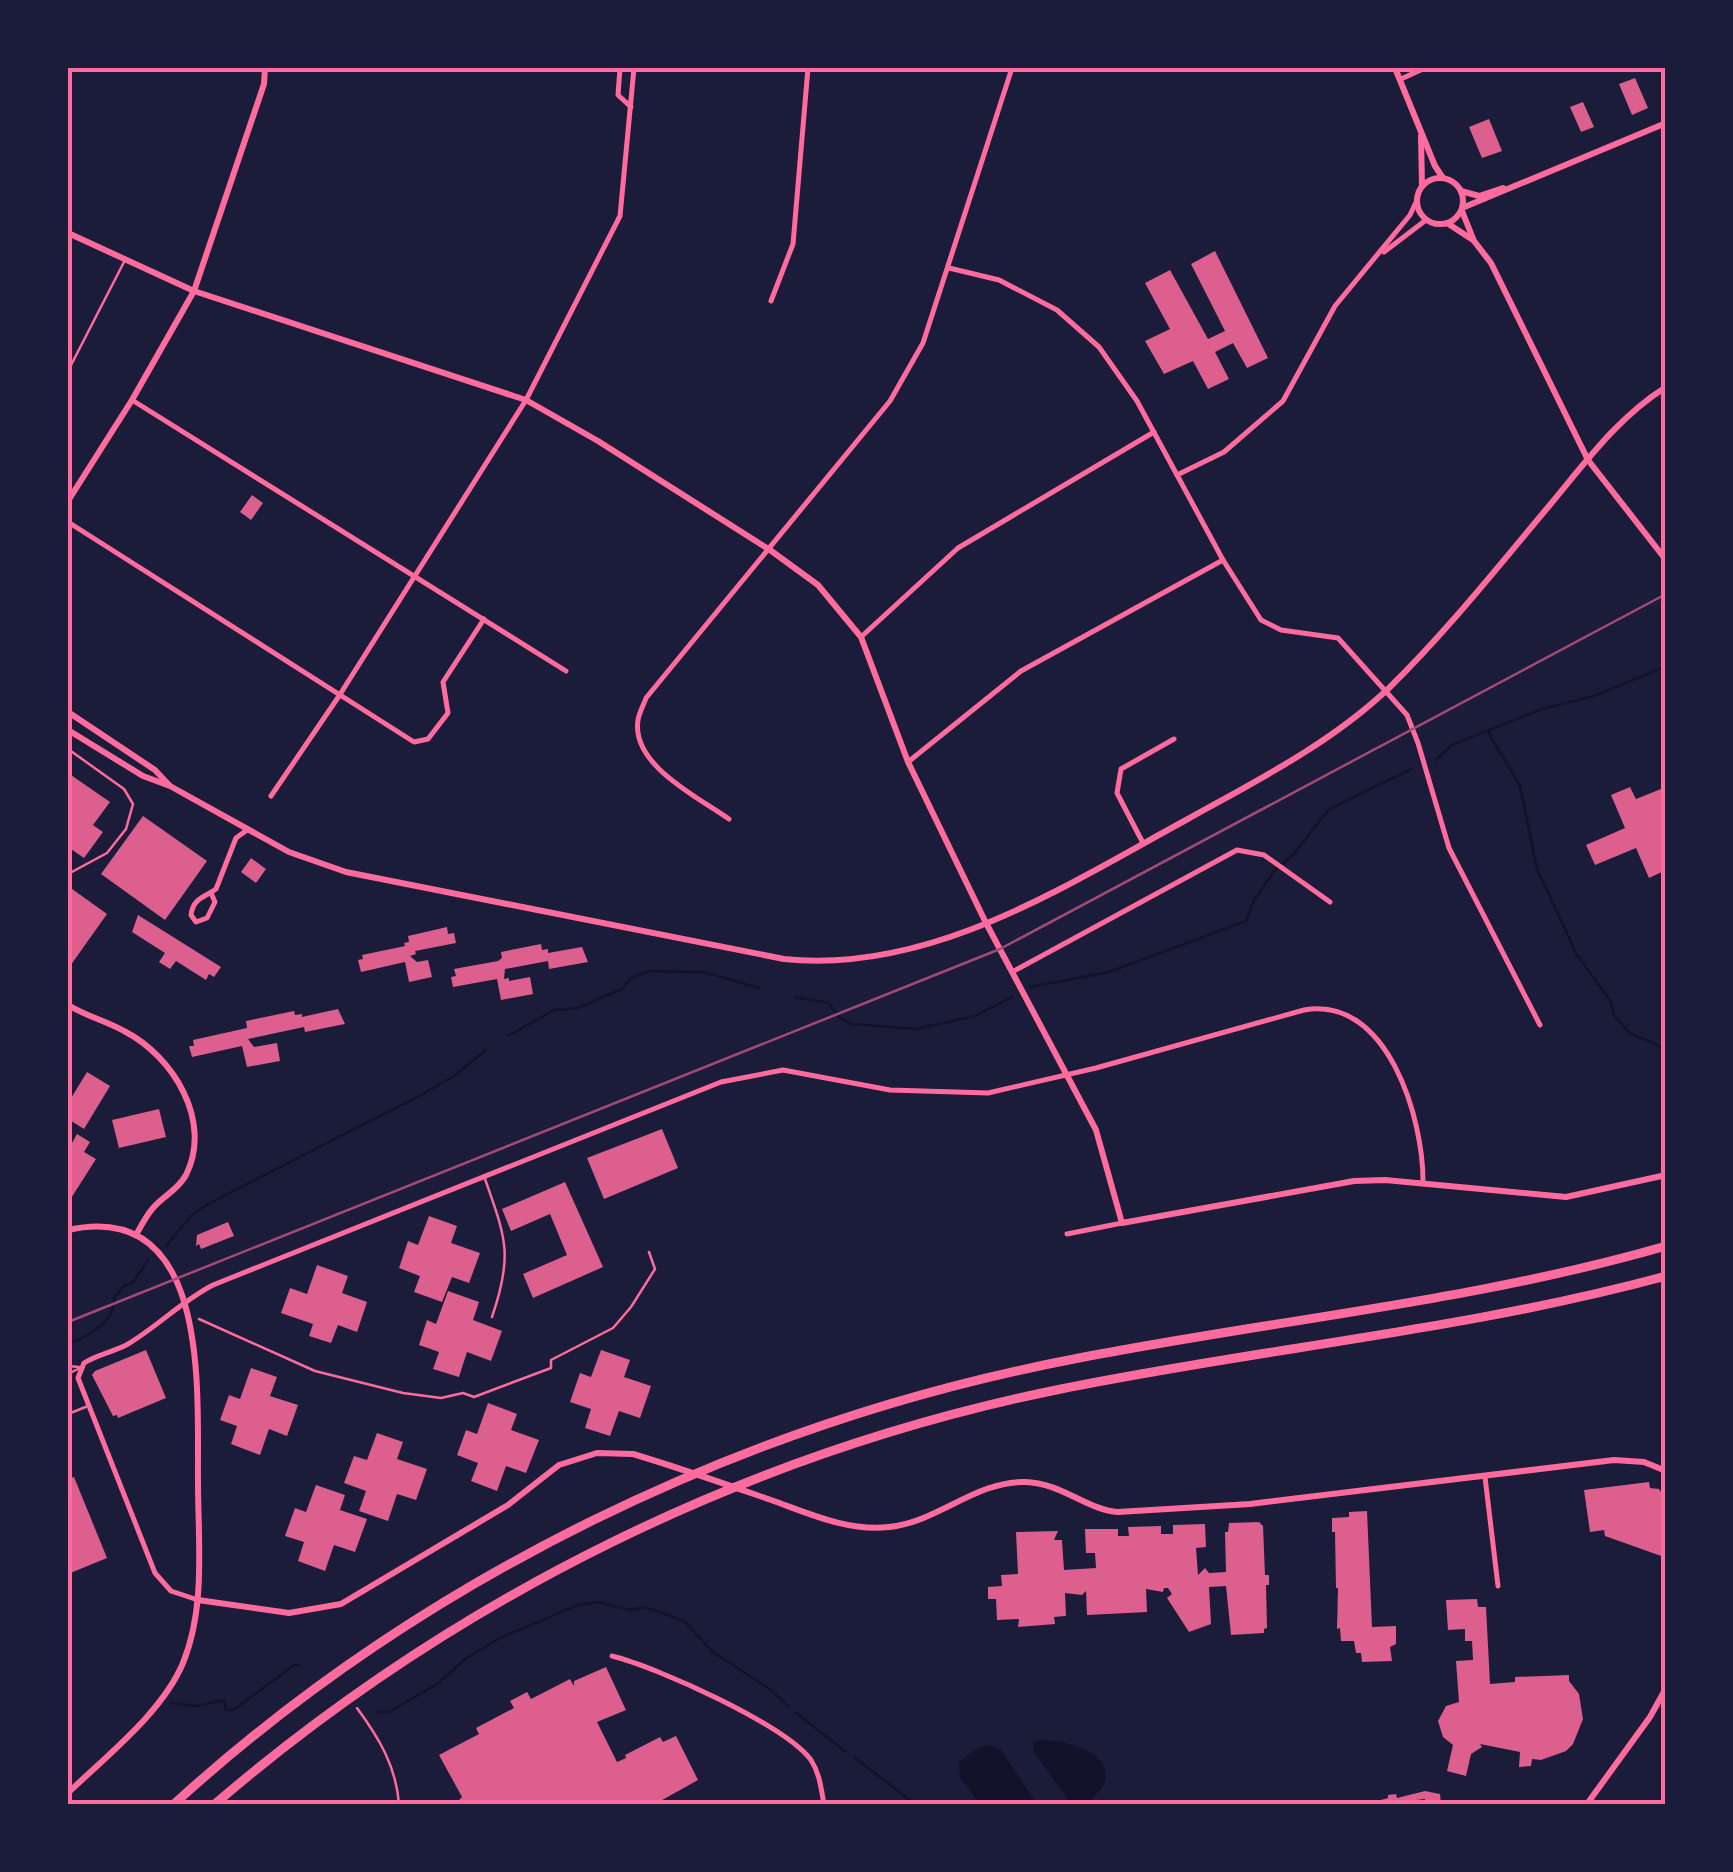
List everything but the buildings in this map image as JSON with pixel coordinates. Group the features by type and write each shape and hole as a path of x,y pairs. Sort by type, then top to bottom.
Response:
{"highway":[{"path":"174,1804 335,1675 468,1590 602,1517 764,1446 880,1407 1042,1365 1418,1303 1666,1246"},
{"path":"215,1804 347,1700 490,1607 652,1523 805,1460 948,1416 1061,1389 1453,1325 1666,1276"}],"street":[{"path":"68,501 194,291 264,84 265,68"},
{"path":"620,68 618,95 630,107"},
{"path":"271,796 526,400 620,216 634,68"},
{"path":"771,301 793,244 808,68"},
{"path":"730,819 652,764 638,740 638,719 646,698 890,402 923,342 1012,68"},
{"path":"1395,68 1434,166 1443,178 1478,196 1519,184"},
{"path":"1401,79 1425,68"},
{"path":"1177,475 1224,452 1283,401 1335,306 1410,216 1422,186 1418,120"},
{"path":"1447,223 1462,210 1666,123"},
{"path":"1422,186 1443,178"},
{"path":"1462,191 1462,210 1474,240 1491,264 1588,460 1666,560"},
{"path":"1417,200 1426,220"},
{"path":"1370,264 1426,220 1447,223 1474,240"},
{"path":"68,233 194,291 526,400 598,441 818,585 861,636 908,762 986,922 1096,1130 1122,1224"},
{"path":"950,268 999,280 1057,310 1099,347 1138,401 1223,560 1260,620 1281,630 1338,638 1407,715 1448,848 1540,1024"},
{"path":"68,730 143,776 170,786 289,852 346,872 784,958 830,961 884,955 1033,904 1300,757 1386,690 1460,612 1630,414 1666,387"},
{"path":"132,400 566,671"},
{"path":"861,636 958,548 1154,432"},
{"path":"68,522 338,696 419,743 426,741 449,712 444,682 484,620"},
{"path":"908,762 1021,672 1223,560"},
{"path":"68,712 156,770 170,786"},
{"path":"1144,843 1117,793 1121,769 1174,740"},
{"path":"211,893 215,902 207,918 196,922 192,910 201,896 211,893 224,873 236,838 247,830"},
{"path":"1012,972 1237,850 1264,855 1330,902"},
{"path":"68,1005 140,1040 168,1066 186,1097 193,1156 178,1186 154,1207 136,1234"},
{"path":"1423,1184 1418,1133 1399,1076 1366,1027 1337,1010 1304,1010 997,1092 937,1094 890,1090 794,1071 752,1074 674,1099 311,1244 186,1299 177,1310 129,1343 90,1359 78,1378 159,1580 176,1594 274,1613 332,1606 382,1582 508,1506 561,1464 609,1452 650,1459 845,1525 882,1528 930,1517 974,1493 1009,1483 1049,1485 1102,1509 1118,1512 1236,1506 1614,1460 1644,1462 1666,1471"},
{"path":"1068,1234 1333,1184 1385,1180 1566,1197 1666,1175"},
{"path":"68,1230 97,1227 136,1234 164,1260 186,1299 196,1383 198,1600 177,1674 141,1724 68,1793"},
{"path":"1485,1476 1498,1586"},
{"path":"612,1656 713,1696 788,1738 810,1760 820,1778 824,1804"},
{"path":"1587,1804 1650,1717 1666,1688"}],"lane":[{"path":"68,371 125,260"},
{"path":"68,750 124,789 134,804 126,828 108,852 68,874"},
{"path":"483,1175 506,1249 492,1318"},
{"path":"68,1366 81,1368"},
{"path":"68,1374 81,1368"},
{"path":"68,1414 88,1406"}],"path":[{"path":"199,1319 315,1371 403,1393 474,1397 551,1368 552,1360 614,1328 655,1270 649,1252"},
{"path":"353,1702 386,1752 400,1804"}],"shaded area":[{"path":"1033,1742 1071,1744 1100,1760 1106,1778 1087,1804 1071,1804 1033,1751"},
{"path":"991,1745 1001,1750 1037,1804 980,1804 960,1778 959,1762 979,1747"}],"waterway":[{"path":"1436,760 1452,745 1542,709 1594,696 1666,666"},
{"path":"1488,732 1520,786 1537,869 1577,955 1611,1002 1614,1016 1630,1033 1666,1049"},
{"path":"1030,987 1109,972 1246,921 1254,900 1275,870 1293,855 1329,809 1412,769"},
{"path":"508,1036 554,1010 578,1008 622,989 631,978 649,971 704,972 759,988"},
{"path":"795,997 829,1003 839,1017 851,1024 916,1029 975,1016 1012,997"},
{"path":"166,1246 191,1216 208,1204 421,1095 454,1076 486,1050"},
{"path":"68,1344 105,1321 114,1298 133,1282 148,1260"},
{"path":"376,1712 389,1712 439,1683 465,1659 500,1638 578,1605 598,1602 630,1610 645,1607 684,1621 713,1652 771,1690 788,1706"},
{"path":"171,1703 197,1706 224,1700 226,1710 235,1709 294,1665 300,1665"},
{"path":"795,1712 846,1752"},
{"path":"854,1757 915,1804"}],"railway":[{"path":"68,1322 1000,949 1666,594"}]}
